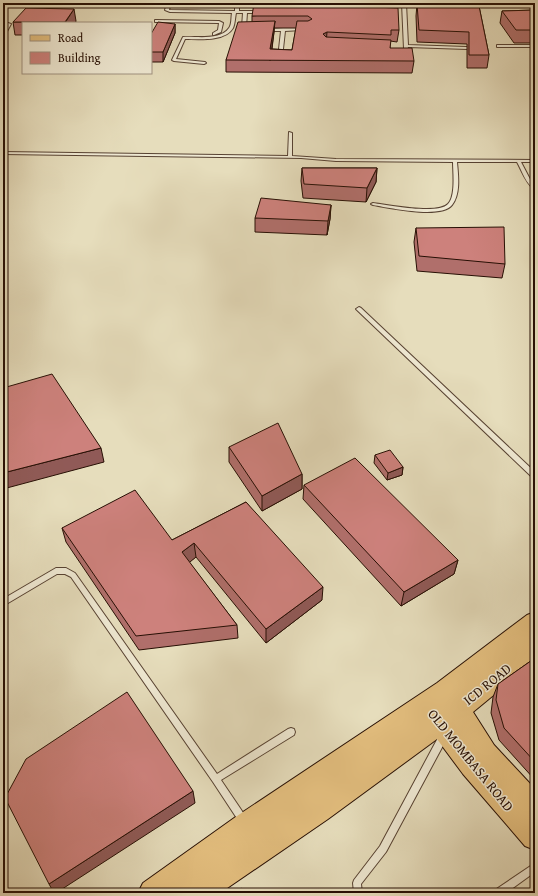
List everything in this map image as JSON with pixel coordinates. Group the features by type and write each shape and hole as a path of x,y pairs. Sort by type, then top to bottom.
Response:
{"main road":[{"name":"ICD ROAD","path":"443,711 535,622"},
{"name":"ICD ROAD","path":"443,711 535,647"},
{"name":"OLD MOMBASA ROAD","path":"443,711 535,809"},
{"name":"OLD MOMBASA ROAD","path":"443,711 456,745 535,836"},
{"path":"153,893 247,826 443,711"},
{"path":"194,893 267,845 443,711"}],"lane":[{"path":"169,3 167,10 170,11 268,12"},
{"path":"184,38 213,37 223,34 231,26 236,12 237,3"},
{"path":"399,50 406,50 404,3"},
{"path":"246,12 244,27 251,30"},
{"path":"156,21 221,23 220,31 216,33 187,34 174,60 204,63"},
{"path":"3,35 9,24"},
{"path":"280,60 283,29"},
{"path":"262,30 308,30"},
{"path":"406,46 466,48"},
{"path":"498,46 535,46"},
{"path":"290,133 290,156"},
{"path":"3,153 290,156 336,160 455,162 535,161"},
{"path":"518,161 535,189"},
{"path":"373,204 432,210 444,209 451,204 455,190 455,162"},
{"path":"359,309 535,476"},
{"path":"3,603 56,571 66,571 73,575 216,779 247,826"},
{"path":"358,893 357,883 384,849 443,711"},
{"path":"216,779 291,732"},
{"path":"498,893 535,867"}],"building":[{"path":"254,3 345,3 345,6 398,8 399,30 391,30 391,35 327,32 323,34 326,37 391,40 390,48 412,48 414,61 226,60 238,22 275,21 270,49 292,50 297,21 308,21 312,19 308,16 252,16"},
{"path":"417,4 479,6 489,55 469,55 469,32 419,30"},
{"path":"26,8 74,9 65,22 13,22"},
{"path":"535,10 535,30 516,30 502,11"},
{"path":"158,22 175,24 163,52 152,52 152,32"},
{"path":"302,168 377,168 367,188 304,184"},
{"path":"261,198 331,205 328,221 255,218"},
{"path":"504,227 505,264 419,256 416,228"},
{"path":"52,374 101,448 3,473 3,388"},
{"path":"278,423 302,474 262,496 229,447"},
{"path":"390,450 403,467 388,473 375,455"},
{"path":"355,458 458,560 404,592 304,485"},
{"path":"135,490 172,540 246,502 323,587 266,629 194,543 182,552 237,625 136,636 62,528"},
{"path":"535,658 535,762 504,728 496,700 498,684"},
{"path":"127,692 193,791 49,884 5,798 26,759"},
{"path":"242,888 246,893 236,893"}]}
